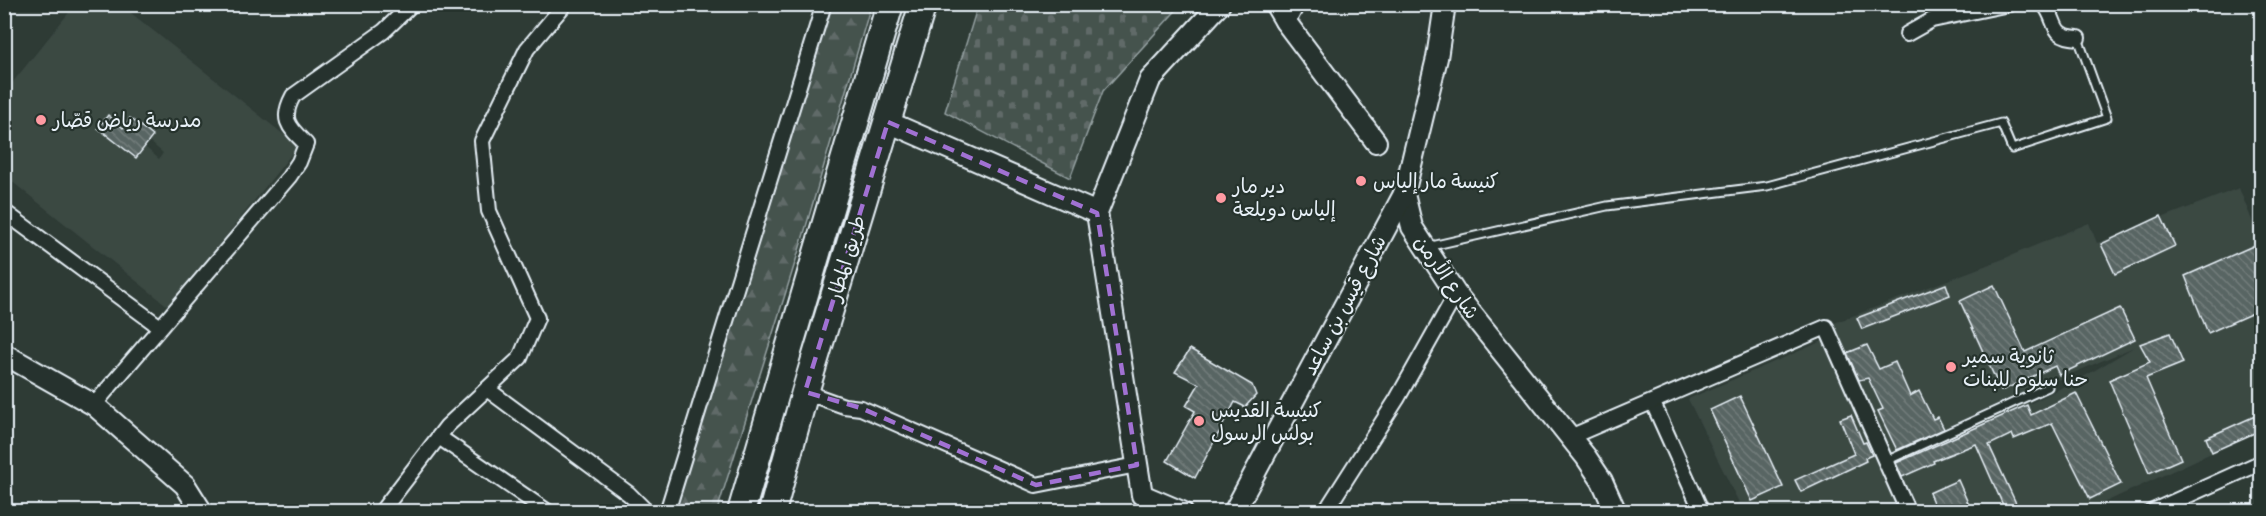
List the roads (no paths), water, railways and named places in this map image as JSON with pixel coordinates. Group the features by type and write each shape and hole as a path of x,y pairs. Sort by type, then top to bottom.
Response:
{"highway":[{"name":"طريق المطار","path":"741,512 890,4"},
{"name":"طريق المطار","path":"772,512 805,392 922,4"}],"main road":[{"path":"1182,512 1142,495 1097,213 1150,80 1220,4"},
{"name":"شارع الأرمن","path":"1445,4 1437,58 1404,194 1412,226 1456,294 1570,436 1602,481 1616,512"},
{"path":"1285,10 1376,142"},
{"path":"888,122 1097,213"},
{"name":"شارع قيس بن ساعد","path":"1234,512 1404,194"},
{"path":"4,354 94,405 185,485 202,512"}],"street":[{"path":"94,405 290,177 306,144 288,126 286,109 293,96 384,31 412,4"},
{"path":"381,512 447,426 520,358 537,318 489,211 482,141 527,49 565,4"},
{"path":"667,512 824,4"},
{"path":"1906,34 1932,20 2009,4"},
{"path":"2044,4 2050,12 2057,31 2063,37 2078,38"},
{"path":"4,214 6,213 160,327"},
{"path":"1325,512 1397,399 1456,294"},
{"path":"1570,436 1653,403 1826,327 1908,512"},
{"path":"487,389 629,494 647,512"},
{"path":"805,392 844,406 861,408 1036,485 1137,465"},
{"path":"1653,403 1702,512"},
{"path":"439,437 548,512"},
{"path":"2151,512 2262,462"}],"lane":[{"path":"1425,248 1607,206 1767,186 2001,123 2012,149 2107,118 2078,38"},
{"path":"1886,461 2048,387"}],"place":[{"name":"مدرسة رياض قصّار","path":"41,120"},
{"name":"كنيسة مار إلياس","path":"1361,181"},
{"name":"دير مار إلياس دويلعة","path":"1221,198"},
{"name":"ثانوية سمير حنا سلوم للبنات","path":"1951,367"},
{"name":"كنيسة القديس بولس الرسول","path":"1199,421"}]}
